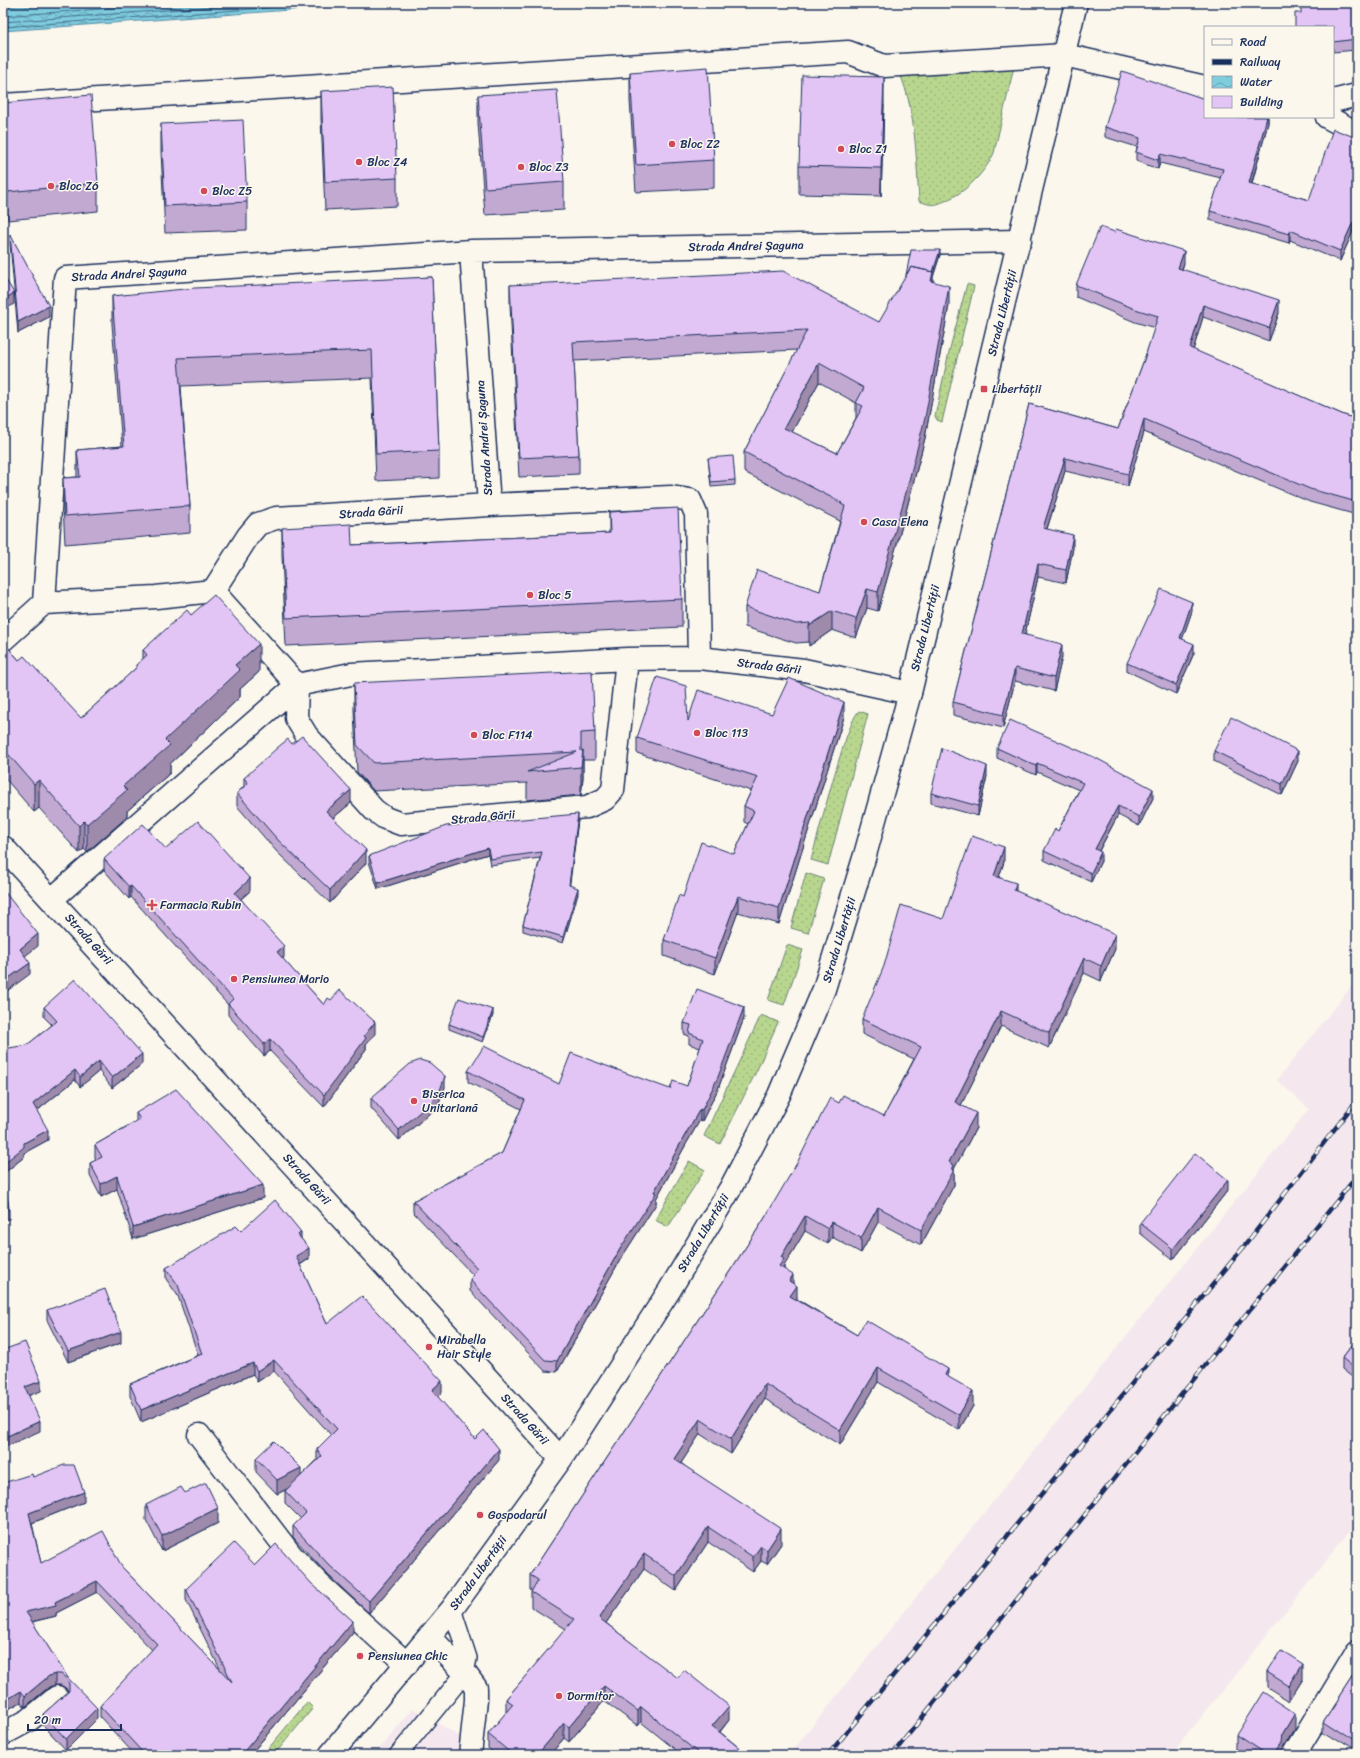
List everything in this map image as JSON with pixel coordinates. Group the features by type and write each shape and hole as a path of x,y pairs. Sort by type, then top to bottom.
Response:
{"street":[{"name":"Strada Libertății","path":"330,1755 452,1609 561,1459 668,1291 726,1196 779,1095 824,989 866,855 910,693 1020,241 1076,3"},
{"path":"3,105 848,52 884,66 1066,46 1204,86"},
{"path":"1334,101 1357,95"},
{"path":"1329,118 1357,133"},
{"name":"Strada Andrei Șaguna","path":"44,603 65,278 471,251 1020,241"},
{"name":"Strada Andrei Șaguna","path":"471,251 489,505"},
{"name":"Strada Gării","path":"213,591 248,536 258,524 276,518 489,505 672,497 690,500 696,514 699,658"},
{"path":"3,640 44,603 156,597 213,591 297,685"},
{"name":"Strada Gării","path":"52,899 297,685 351,674 627,659 699,658 804,670 910,693"},
{"name":"Strada Gării","path":"297,685 296,718 307,736 374,810 385,818 401,824 587,807 605,799 613,790 627,659"},
{"name":"Strada Gării","path":"5,853 52,899 561,1459"},
{"path":"199,1435 292,1556 320,1585 407,1664"},
{"path":"430,1637 466,1673 476,1688 470,1755"},
{"path":"1294,1755 1357,1651"},
{"path":"3,1734 29,1720 58,1697"}],"lane":[{"path":"398,1755 466,1673 468,1658 452,1609"}],"shaded area":[{"path":"1357,979 1357,1522 1171,1755 789,1755 1309,1109 1277,1080"},
{"path":"413,1708 490,1755 374,1755"}],"green space":[{"path":"1016,58 994,153 990,161 971,184 955,196 946,201 932,205 919,201 914,131 908,97 903,80 896,65"},
{"path":"967,284 974,286 942,422 937,420 935,416 949,352"},
{"path":"859,711 868,714 828,865 811,860 840,757 853,720"},
{"path":"806,873 824,879 808,933 791,928"},
{"path":"787,945 803,950 784,1005 768,1000"},
{"path":"761,1015 778,1022 757,1070 720,1144 704,1136"},
{"path":"689,1161 705,1170 668,1227 655,1220"},
{"path":"307,1702 313,1708 274,1755 263,1755"}],"water":[{"path":"3,3 430,3 344,6 3,31"}],"building":[{"path":"1301,3 1357,3 1357,39 1334,42 1334,26 1295,26 1295,13 1301,13"},
{"name":"Bloc Z2","path":"708,67 714,160 636,165 630,73"},
{"path":"1122,71 1204,99 1204,118 1267,118 1249,183 1309,200 1333,129 1357,138 1357,223 1353,222 1340,251 1290,230 1289,234 1210,211 1223,169 1160,154 1158,160 1136,152 1140,138 1105,127"},
{"name":"Bloc Z1","path":"802,75 884,77 881,168 799,166"},
{"name":"Bloc Z4","path":"393,87 397,178 325,182 321,91"},
{"name":"Bloc Z3","path":"557,90 564,182 485,188 478,95"},
{"name":"Bloc Z6","path":"91,95 98,183 8,192 3,133 3,103"},
{"name":"Bloc Z5","path":"243,120 247,202 165,206 161,124"},
{"path":"1100,227 1115,232 1116,229 1184,251 1178,268 1279,300 1269,328 1203,305 1190,348 1344,415 1357,419 1357,502 1310,489 1144,419 1128,474 1065,458 1043,528 1073,535 1066,570 1038,564 1022,634 1062,644 1054,678 1015,668 1003,715 953,702 1029,404 1118,429 1144,360 1158,316 1135,309 1076,285"},
{"path":"10,234 49,306 18,322"},
{"path":"911,250 940,250 933,272 911,267 906,275"},
{"path":"911,267 933,272 931,281 949,286 925,418 905,496 878,592 867,589 856,619 832,611 809,626 810,623 796,624 745,607 757,570 820,591 845,506 841,504 842,503 744,452 807,330 573,342 579,455 519,458 510,285 783,271 879,322","holes":["819,363 864,388 856,403 863,406 837,453 784,428"]},
{"path":"3,275 14,293 3,300"},
{"path":"432,277 439,451 376,454 372,350 178,358 190,506 65,516 63,478 80,477 77,450 124,446 112,296 195,288"},
{"path":"733,456 735,480 711,482 708,458"},
{"path":"678,508 682,599 286,618 282,528 351,524 352,545 610,533 609,512"},
{"path":"1161,589 1192,602 1180,638 1194,644 1176,685 1127,663"},
{"path":"214,595 259,644 235,665 240,670 165,740 170,745 123,786 127,790 87,824 84,821 79,826 39,780 34,784 3,748 3,642 19,660 24,656 81,718 137,667 136,665 147,655 143,650 187,610 191,615"},
{"name":"Bloc F114","path":"592,671 595,732 581,733 581,751 583,750 581,767 527,772 577,752 374,763 357,745 354,683"},
{"path":"657,677 686,686 688,721 698,690 772,714 789,678 844,702 779,908 738,896 715,958 664,940 679,895 683,897 701,842 734,854 754,811 744,806 758,777 637,738"},
{"path":"1231,717 1298,751 1282,784 1214,751"},
{"path":"1010,720 1096,758 1153,789 1139,817 1118,806 1095,849 1101,852 1091,873 1044,851 1055,829 1058,831 1083,783 1037,763 1036,766 997,748"},
{"path":"302,736 351,790 326,811 366,850 330,890 277,839 237,793 248,783 244,778 277,748 288,739 292,744"},
{"path":"942,748 987,766 978,806 931,793"},
{"path":"578,814 569,885 578,888 563,937 523,925 542,852 490,859 488,848 378,883 369,856 446,826"},
{"path":"198,821 250,879 235,893 284,946 277,952 324,1005 328,998 331,1000 340,990 375,1022 364,1036 366,1038 324,1095 270,1039 264,1044 228,1004 233,999 131,886 129,887 104,859 143,824 166,849"},
{"path":"972,836 1004,847 994,876 1016,883 1014,890 1115,934 1101,966 1084,958 1049,1033 1001,1011 955,1102 976,1113 949,1162 954,1165 952,1170 954,1170 921,1230 878,1207 861,1238 832,1222 828,1229 805,1216 781,1257 784,1259 779,1266 793,1275 789,1281 797,1286 790,1296 857,1335 866,1320 948,1369 945,1375 973,1391 959,1415 878,1368 840,1430 765,1384 731,1439 700,1419 674,1459 781,1529 767,1550 761,1546 753,1557 708,1527 676,1576 644,1554 599,1618 678,1678 684,1670 729,1706 712,1726 748,1755 694,1755 697,1752 641,1707 638,1711 604,1686 569,1727 564,1723 537,1755 513,1755 488,1734 513,1704 506,1699 574,1619 531,1592 538,1580 530,1575 763,1221 797,1163 830,1098 839,1103 843,1095 884,1116 921,1047 862,1019 884,966 901,905 943,919"},
{"path":"3,890 38,934 20,949 30,963 3,982"},
{"path":"75,979 142,1054 112,1078 99,1061 80,1077 75,1070 33,1104 48,1130 24,1143 24,1147 3,1164 3,1049 27,1045 57,1021 44,1007"},
{"path":"697,989 744,1007 718,1077 702,1110 700,1109 654,1192 656,1193 620,1249 557,1361 545,1360 470,1280 477,1268 413,1201 502,1153 525,1100 468,1071 484,1046 559,1084 571,1053 670,1089 673,1081 687,1086 703,1039 689,1033 691,1025 684,1023"},
{"path":"459,998 493,1010 483,1037 449,1024"},
{"path":"420,1060 430,1063 445,1076 438,1096 399,1130 371,1098 410,1064"},
{"path":"176,1089 263,1185 133,1227 117,1176 101,1184 90,1163 102,1157 95,1145 140,1119 136,1113"},
{"path":"1195,1153 1228,1180 1173,1249 1140,1223"},
{"path":"3,1176 5,1179 9,1209 3,1210"},
{"path":"275,1200 301,1232 298,1235 309,1248 296,1256 327,1324 362,1296 442,1381 432,1390 475,1439 484,1430 499,1449 369,1601 329,1565 293,1526 306,1513 285,1491 322,1456 317,1449 337,1429 274,1360 257,1371 253,1363 141,1410 130,1384 202,1354 178,1285 166,1268 236,1226 241,1231"},
{"path":"105,1289 121,1332 68,1351 47,1310"},
{"path":"1357,1339 1357,1370 1342,1358"},
{"path":"25,1342 41,1381 25,1387 40,1421 3,1438 3,1350"},
{"path":"274,1441 301,1468 277,1480 256,1458"},
{"path":"64,1465 74,1465 84,1492 29,1513 41,1563 103,1531 122,1567 232,1682 186,1589 234,1543 255,1565 276,1544 311,1583 353,1621 241,1755 145,1755 100,1706 157,1644 97,1581 55,1602 56,1605 26,1612 68,1678 97,1708 66,1739 43,1714 69,1691 67,1679 61,1674 49,1676 25,1696 21,1691 3,1702 3,1483 32,1474 33,1477"},
{"path":"206,1483 218,1508 162,1536 146,1505 181,1487 185,1493"},
{"path":"1281,1650 1303,1664 1289,1686 1267,1672"},
{"path":"1357,1670 1357,1744 1323,1722"},
{"path":"1263,1692 1295,1713 1283,1733 1282,1743 1275,1755 1267,1755 1236,1735"}],"railway":[{"path":"828,1755 1246,1244 1357,1100"},
{"path":"892,1755 1357,1176"}],"place":[{"name":"Bloc Z2","path":"672,144"},
{"name":"Bloc Z1","path":"841,149"},
{"name":"Bloc Z4","path":"359,162"},
{"name":"Bloc Z3","path":"521,167"},
{"name":"Bloc Z6","path":"51,186"},
{"name":"Bloc Z5","path":"204,191"},
{"name":"Libertății","path":"984,389"},
{"name":"Casa Elena","path":"864,522"},
{"name":"Bloc 5","path":"530,595"},
{"name":"Bloc 113","path":"697,733"},
{"name":"Bloc F114","path":"474,735"},
{"name":"Farmacia Rubin","path":"152,905"},
{"name":"Pensiunea Mario","path":"234,979"},
{"name":"Biserica Unitariană","path":"414,1101"},
{"name":"Mirabella Hair Style","path":"429,1347"},
{"name":"Gospodarul","path":"480,1515"},
{"name":"Pensiunea Chic","path":"360,1656"},
{"name":"Dormitor","path":"559,1696"}]}
